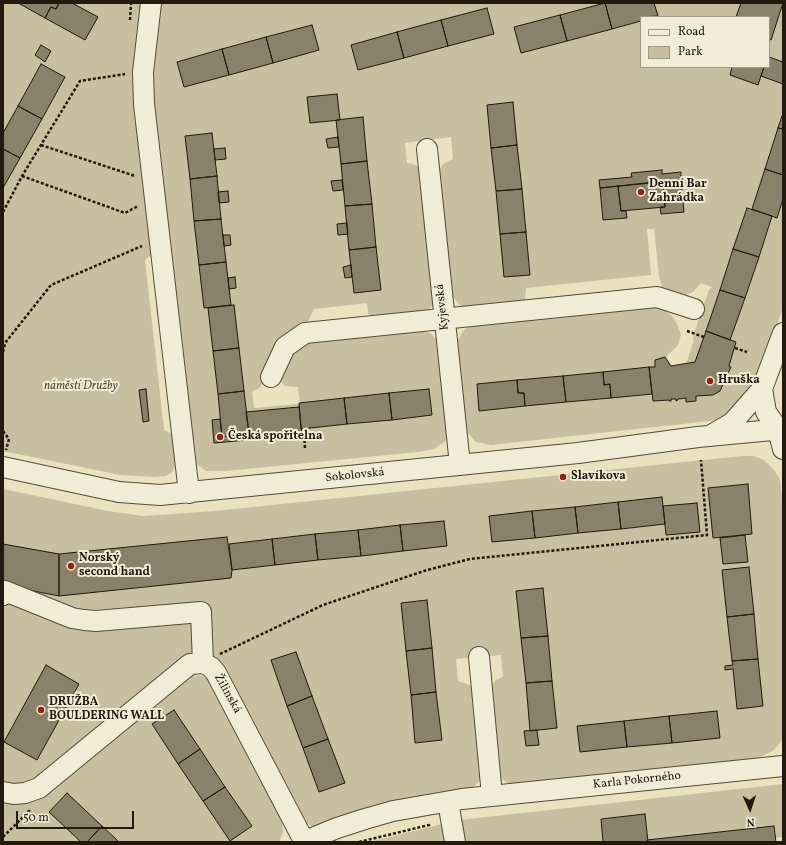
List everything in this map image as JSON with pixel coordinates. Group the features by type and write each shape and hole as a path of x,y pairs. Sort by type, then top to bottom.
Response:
{"street":[{"path":"151,3 143,72 144,104 189,493"},
{"name":"Kyjevská","path":"427,149 460,465"},
{"path":"270,377 285,346 305,333 657,297 694,309"},
{"name":"Sokolovská","path":"709,436 732,423 762,389 783,333"},
{"path":"762,389 766,412 781,429"},
{"path":"783,410 781,429 783,449"},
{"name":"Sokolovská","path":"4,459 126,493 160,496 578,453 709,436 781,429"},
{"path":"3,595 5,591 72,618 84,620 96,621 200,612 203,663"},
{"path":"479,657 492,796"},
{"name":"Žilinská","path":"3,792 14,794 34,790 45,784 190,664 203,663 211,667 216,672 304,842"},
{"name":"Karla Pokorného","path":"304,842 337,828 365,819 393,812 448,802 492,796 783,766"},
{"path":"448,802 456,842"}],"path":[{"path":"3,212 22,176 80,81 126,74"},
{"path":"41,145 137,177"},
{"path":"22,176 125,213 138,206"},
{"path":"3,352 5,343 51,285 142,246"},
{"path":"688,331 704,337"},
{"path":"735,348 748,352"},
{"path":"3,431 9,439 4,459"},
{"path":"302,432 304,432 306,449"},
{"path":"203,663 323,605 427,570 470,559 707,535 701,460"},
{"path":"3,837 38,802 34,790"}],"green space":[{"name":"náměstí Družby","path":"3,3 144,3 156,251 145,260 164,430 177,436 177,464 172,472 166,476 154,477 120,475 3,451"},
{"path":"160,3 783,3 783,308 752,395 719,420 491,445 476,442 467,432 465,425 457,342 463,331 469,326 653,307 666,311 672,316 681,335 678,345 666,357 671,366 686,364 694,340 695,330 709,290 712,287 701,283 693,292 685,295 673,295 664,289 659,276 654,229 647,229 651,275 526,288 525,301 469,309 460,305 454,298 451,290 439,171 443,164 453,159 451,137 405,143 407,163 419,167 434,304 426,312 372,317 368,313 367,303 314,309 307,323 262,385 258,389 252,391 254,408 299,404 298,387 285,386 279,380 285,360 302,343 423,331 430,333 439,341 450,432 447,440 434,449 418,452 226,471 206,471 193,459 151,82"},
{"path":"742,456 754,456 764,460 775,471 780,480 783,510 783,739 774,750 755,760 513,785 507,783 500,777 491,685 496,680 503,677 501,655 456,659 458,681 472,686 481,779 475,786 464,792 315,827 304,823 206,655 34,785 3,786 3,489 108,511 143,516 215,511"},
{"path":"192,675 202,676 210,680 282,820 283,832 279,842 3,842 3,799 14,801 184,679"},
{"path":"783,784 783,837 776,838 774,826 647,840 645,814 601,819 603,842 369,842 459,820"}],"building":[{"path":"18,3 59,3 56,9 51,7 45,18"},
{"path":"59,3 72,3 98,17 85,40 45,18 51,7 56,9"},
{"path":"605,3 612,29 567,41 560,15"},
{"path":"605,3 654,3 658,16 640,16 640,21 612,29"},
{"path":"741,3 783,3 771,40 770,16 736,16"},
{"path":"487,8 494,34 448,46 441,20"},
{"path":"560,15 567,41 521,53 514,27"},
{"path":"441,20 448,46 404,58 397,32"},
{"path":"312,25 319,50 273,63 266,37"},
{"path":"397,32 404,58 358,70 351,45"},
{"path":"266,37 273,63 229,75 222,49"},
{"path":"41,45 51,51 45,62 35,55"},
{"path":"222,49 229,75 184,87 177,62"},
{"path":"770,57 783,62 783,84 761,76 764,68 770,68"},
{"path":"41,64 65,77 42,119 18,106"},
{"path":"732,68 764,68 758,85 730,75"},
{"path":"337,94 340,120 310,123 307,97"},
{"path":"513,102 517,145 491,148 487,105"},
{"path":"18,106 42,119 20,158 3,149 3,133"},
{"path":"783,113 783,129 778,128"},
{"path":"363,117 367,161 341,164 336,120"},
{"path":"778,128 783,129 783,175 765,169"},
{"path":"212,133 217,176 190,179 185,136"},
{"path":"338,137 339,147 328,148 326,139"},
{"path":"517,145 522,189 496,191 491,148"},
{"path":"225,148 226,159 215,160 214,149"},
{"path":"3,149 20,158 3,188"},
{"path":"367,161 372,204 345,206 341,164"},
{"path":"765,169 783,175 783,199 777,218 752,209"},
{"path":"662,170 662,174 681,172 681,180 600,188 599,180 632,177 631,173"},
{"path":"217,176 221,219 194,221 190,179"},
{"path":"342,180 343,190 333,191 331,181"},
{"path":"681,180 684,212 661,214 660,207 665,207 663,181"},
{"path":"663,181 665,207 621,211 618,186"},
{"path":"618,186 621,211 626,211 627,218 603,220 600,188"},
{"path":"522,189 526,232 500,234 496,191"},
{"path":"228,191 229,202 219,203 218,192"},
{"path":"372,204 376,247 349,250 345,206"},
{"path":"747,208 772,216 759,257 733,249"},
{"path":"221,219 226,262 199,265 194,221"},
{"path":"347,223 348,234 338,235 337,224"},
{"path":"526,232 530,275 504,277 500,234"},
{"path":"223,235 230,235 231,245 224,246"},
{"path":"376,247 381,290 354,293 349,250"},
{"path":"733,249 759,257 745,298 720,290"},
{"path":"226,262 231,305 204,308 199,265"},
{"path":"351,265 352,277 345,278 343,267"},
{"path":"235,277 236,288 229,289 228,278"},
{"path":"720,290 745,298 730,340 706,331"},
{"path":"234,305 239,348 213,351 208,308"},
{"path":"706,331 736,342 729,366 731,367 720,391 713,395 696,396 696,401 686,402 686,398 678,399 676,401 676,399 671,399 671,401 653,401 649,367 655,367 655,360 665,357 671,366 695,362"},
{"path":"239,348 244,391 218,394 213,351"},
{"path":"649,367 652,394 611,398 610,384 604,385 603,372"},
{"path":"603,372 604,385 610,384 611,398 566,402 563,376"},
{"path":"563,376 566,402 525,406 524,393 518,393 517,380"},
{"path":"517,380 518,393 524,393 525,406 479,411 477,384"},
{"path":"146,389 149,421 143,422 139,390"},
{"path":"429,389 432,415 392,420 389,393"},
{"path":"244,391 249,434 222,437 218,394"},
{"path":"389,393 392,420 347,424 344,398"},
{"path":"344,398 347,424 301,429 299,403"},
{"path":"299,407 302,435 214,443 212,420 220,419 222,437 249,434 246,412"},
{"path":"748,484 752,534 713,538 708,488"},
{"path":"662,497 665,524 621,529 618,502"},
{"path":"618,502 621,529 578,533 575,507"},
{"path":"697,503 700,532 666,535 663,506"},
{"path":"575,507 578,533 535,538 532,511"},
{"path":"532,511 535,538 492,542 489,516"},
{"path":"444,521 447,546 403,551 400,525"},
{"path":"400,525 403,551 361,556 358,530"},
{"path":"358,530 361,556 318,560 315,534"},
{"path":"315,534 318,560 275,565 272,539"},
{"path":"745,535 748,562 723,564 720,538"},
{"path":"227,537 232,570 231,578 59,596 59,554"},
{"path":"272,539 275,565 232,570 229,544"},
{"path":"3,544 59,554 59,596 3,585"},
{"path":"749,567 754,614 727,617 722,570"},
{"path":"543,588 548,636 521,638 516,591"},
{"path":"427,600 432,648 406,651 401,603"},
{"path":"754,614 758,659 732,661 727,617"},
{"path":"548,636 552,681 526,683 521,638"},
{"path":"432,648 436,692 411,695 406,651"},
{"path":"296,652 312,696 287,706 271,660"},
{"path":"758,659 763,706 737,709 733,669 725,670 725,666 733,665 732,661"},
{"path":"46,665 79,684 37,760 4,742"},
{"path":"552,681 557,728 530,731 526,683"},
{"path":"436,692 442,740 415,743 411,695"},
{"path":"312,696 328,739 303,748 287,706"},
{"path":"174,710 200,749 178,764 152,724"},
{"path":"717,711 720,738 672,743 669,716"},
{"path":"669,716 672,743 627,747 624,721"},
{"path":"624,721 627,747 580,752 577,726"},
{"path":"537,730 539,745 526,746 524,731"},
{"path":"328,739 345,783 319,792 303,748"},
{"path":"200,749 225,787 203,801 178,764"},
{"path":"225,787 252,826 230,841 203,801"},
{"path":"67,793 102,826 87,842 81,842 49,812"},
{"path":"645,814 648,842 603,842 601,819"},
{"path":"102,826 119,842 87,842"},
{"path":"774,826 776,842 648,842 647,840"}],"place":[{"name":"Denní Bar Zahrádka","path":"641,192"},
{"name":"Hruška","path":"710,381"},
{"name":"Česká spořitelna","path":"220,437"},
{"name":"Slavíkova","path":"563,477"},
{"name":"Norský second hand","path":"71,566"},
{"name":"DRUŽBA BOULDERING WALL","path":"41,710"}]}
